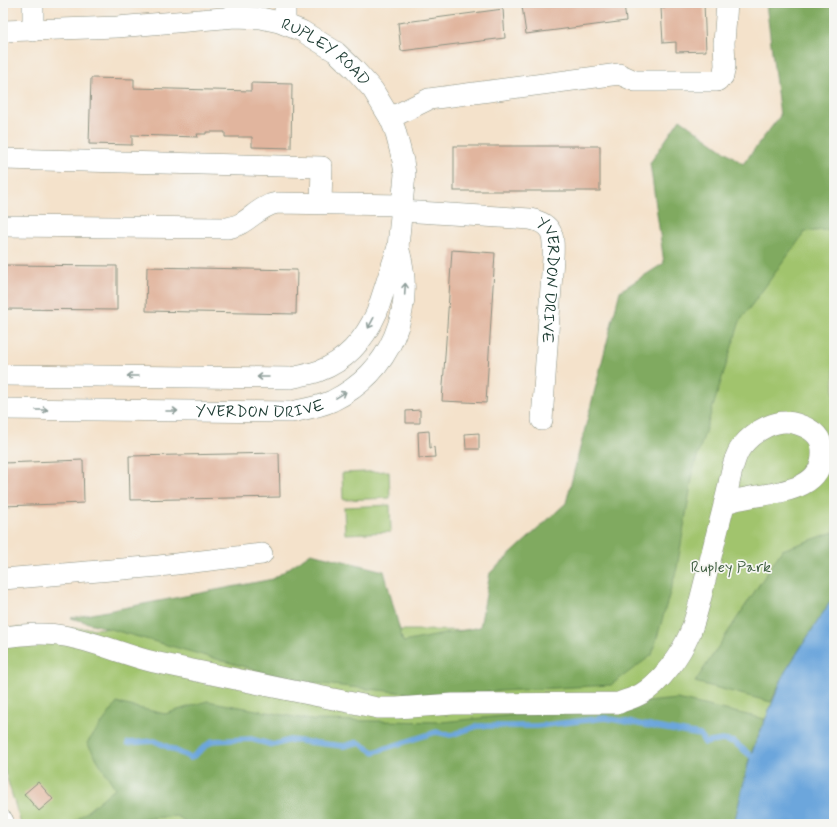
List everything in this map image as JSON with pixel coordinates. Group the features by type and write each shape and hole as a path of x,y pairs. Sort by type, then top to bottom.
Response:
{"street":[{"path":"33,3 33,30"},
{"path":"285,3 285,24"},
{"path":"390,118 429,99 619,74 635,81 717,81 723,76 725,66 724,43 727,3"},
{"name":"RUPLEY ROAD","path":"3,31 116,27 235,17 261,18 285,24 302,31 336,52 356,70 373,90 390,118 401,151 405,174 402,208"},
{"path":"3,159 322,167 321,202"},
{"path":"3,226 227,228 239,225 270,204 321,202 402,208"},
{"name":"YVERDON DRIVE","path":"3,375 291,378 317,372 329,367 344,358 360,342 377,312 398,247 402,208 530,219 542,223 551,231 554,239 542,420"},
{"name":"YVERDON DRIVE","path":"3,409 289,412 310,409 332,401 355,387 373,370 388,350 396,333 403,309 405,284 402,259 398,247"},
{"path":"3,637 41,634 64,636 152,661 255,684 378,708 453,704 619,703 643,694 656,683 667,671 690,634 698,610 724,504 735,461 741,447 752,435 763,427 782,423 794,423 808,427 818,435 822,448 822,462 817,473 806,484 793,490 745,497 724,504"},
{"path":"3,579 159,566 262,554"}],"green space":[{"path":"766,3 834,3 834,229 805,232 740,321 694,467 677,568 652,655 611,685 425,695 295,681 71,618 273,579 311,553 384,571 403,642 480,627 490,573 566,503 620,291 664,263 650,163 680,119 743,164 780,116"},
{"name":"Rupley Park","path":"834,117 834,596 785,672 750,757 735,820 553,787 216,824 21,824 3,765 3,628 588,631"},
{"path":"389,471 390,498 343,500 342,473"},
{"path":"390,505 391,532 345,534 344,507"},
{"path":"834,532 834,596 785,672 771,702 695,682 782,550"},
{"path":"677,699 765,719 750,756 734,824 189,824 177,816 72,824 115,788 87,743 117,703 165,714 207,701 311,720 442,722"}],"water":[{"path":"834,596 834,824 734,824 750,757 785,672"}],"building":[{"path":"549,3 624,3 626,21 526,34 522,6"},
{"path":"666,3 704,3 706,51 676,52 676,42 663,43 661,8 667,7"},
{"path":"503,9 505,38 401,51 398,23"},
{"path":"91,78 134,79 134,88 251,91 251,83 292,84 291,148 252,147 252,137 225,137 225,132 206,132 206,134 197,134 198,137 132,135 132,145 89,144"},
{"path":"454,146 600,146 600,191 454,191"},
{"path":"452,250 495,253 486,403 442,401"},
{"path":"3,265 117,266 117,310 3,309"},
{"path":"147,267 297,270 296,314 146,311"},
{"path":"420,410 420,423 406,423 406,411"},
{"path":"429,431 430,448 434,447 435,457 419,458 418,432"},
{"path":"479,433 479,449 466,449 465,434"},
{"path":"279,453 280,497 130,500 129,456"},
{"path":"83,460 84,503 3,506 3,463"},
{"path":"38,782 53,799 39,811 24,794"}],"waterway":[{"path":"128,743 155,741 191,758 212,741 251,739 273,745 290,740 344,746 358,742 374,752 436,732 451,735 478,726 537,726 605,718 700,735 705,743 722,740 734,742 756,760"}]}
